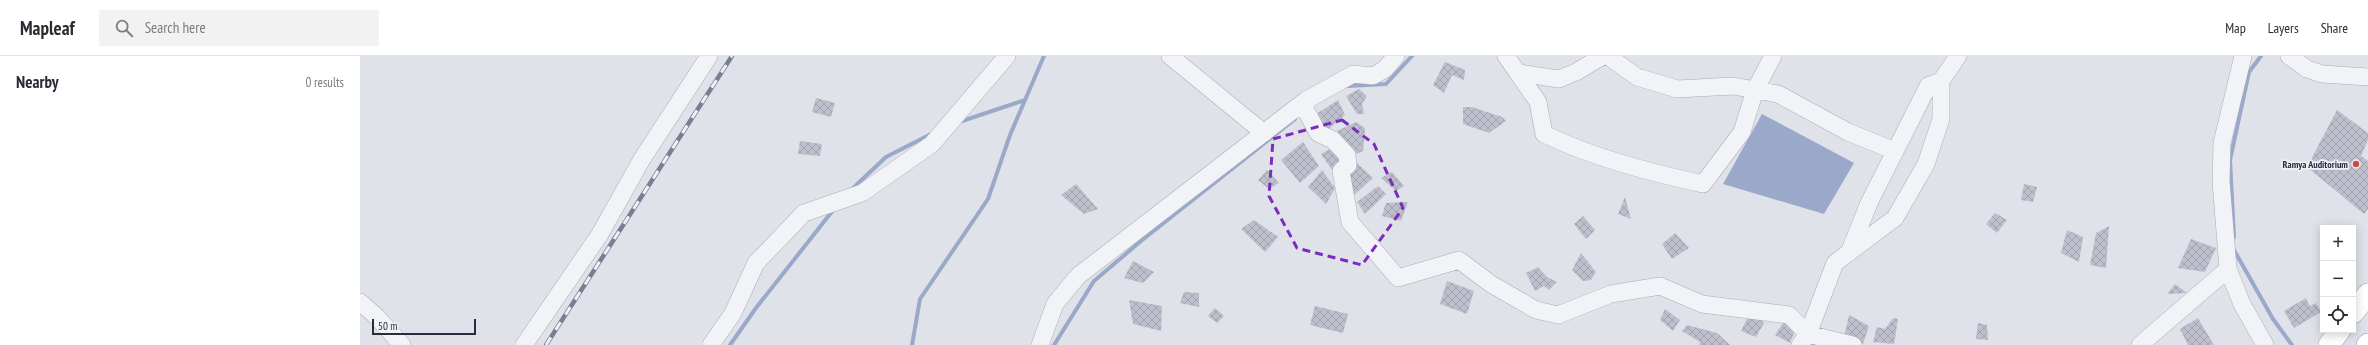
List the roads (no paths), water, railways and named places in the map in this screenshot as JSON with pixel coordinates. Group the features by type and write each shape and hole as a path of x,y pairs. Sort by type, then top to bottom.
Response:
{"main road":[{"path":"2356,309 2368,294"},
{"path":"2329,345 2338,333"}],"street":[{"path":"524,345 600,234 642,159 709,56"},
{"path":"711,345 733,313 756,263 804,213 862,193 932,144 1007,56"},
{"path":"1170,56 1264,132"},
{"path":"1040,345 1054,304 1078,276 1302,103 1353,74 1373,76 1385,69 1396,56"},
{"path":"1506,56 1538,102 1544,134 1573,148 1654,173 1703,184 1742,132 1755,90 1773,56"},
{"path":"1519,73 1559,79 1576,72 1603,56"},
{"path":"1608,56 1637,77 1677,89 1733,86 1778,94 1848,132 1895,151"},
{"path":"1804,339 1835,263 1895,218 1926,164 1941,119 1941,81 1958,56"},
{"path":"2243,56 2222,143 2221,180 2228,269 2242,304 2265,345"},
{"path":"2289,56 2307,69 2322,74 2368,77"},
{"path":"1848,253 1869,204 1928,86 1941,81"},
{"path":"1302,103 1318,133 1333,140 1347,155 1348,165 1341,171 1350,222 1398,278 1459,260 1491,284 1536,310 1558,315 1611,294 1660,286 1702,304 1789,315 1804,339"},
{"path":"2140,345 2228,269"},
{"path":"360,302 377,317 402,345"},
{"path":"1804,339 1853,345"}],"water":[{"path":"1762,114 1854,163 1824,214 1723,184"}],"waterway":[{"path":"912,345 920,299 988,199 1010,135 1044,56"},
{"path":"1348,86 1386,84 1412,56"},
{"path":"2234,237 2230,160 2249,72 2261,56"},
{"path":"959,122 1025,100"},
{"path":"1054,345 1094,281 1141,241 1295,119"},
{"path":"851,190 886,157 933,133"},
{"path":"730,345 756,308 834,209"},
{"path":"2234,250 2273,319 2292,345"}],"railway":[{"path":"546,345 732,56"}],"place":[{"name":"Ramya Auditorium","path":"2356,164"}]}
